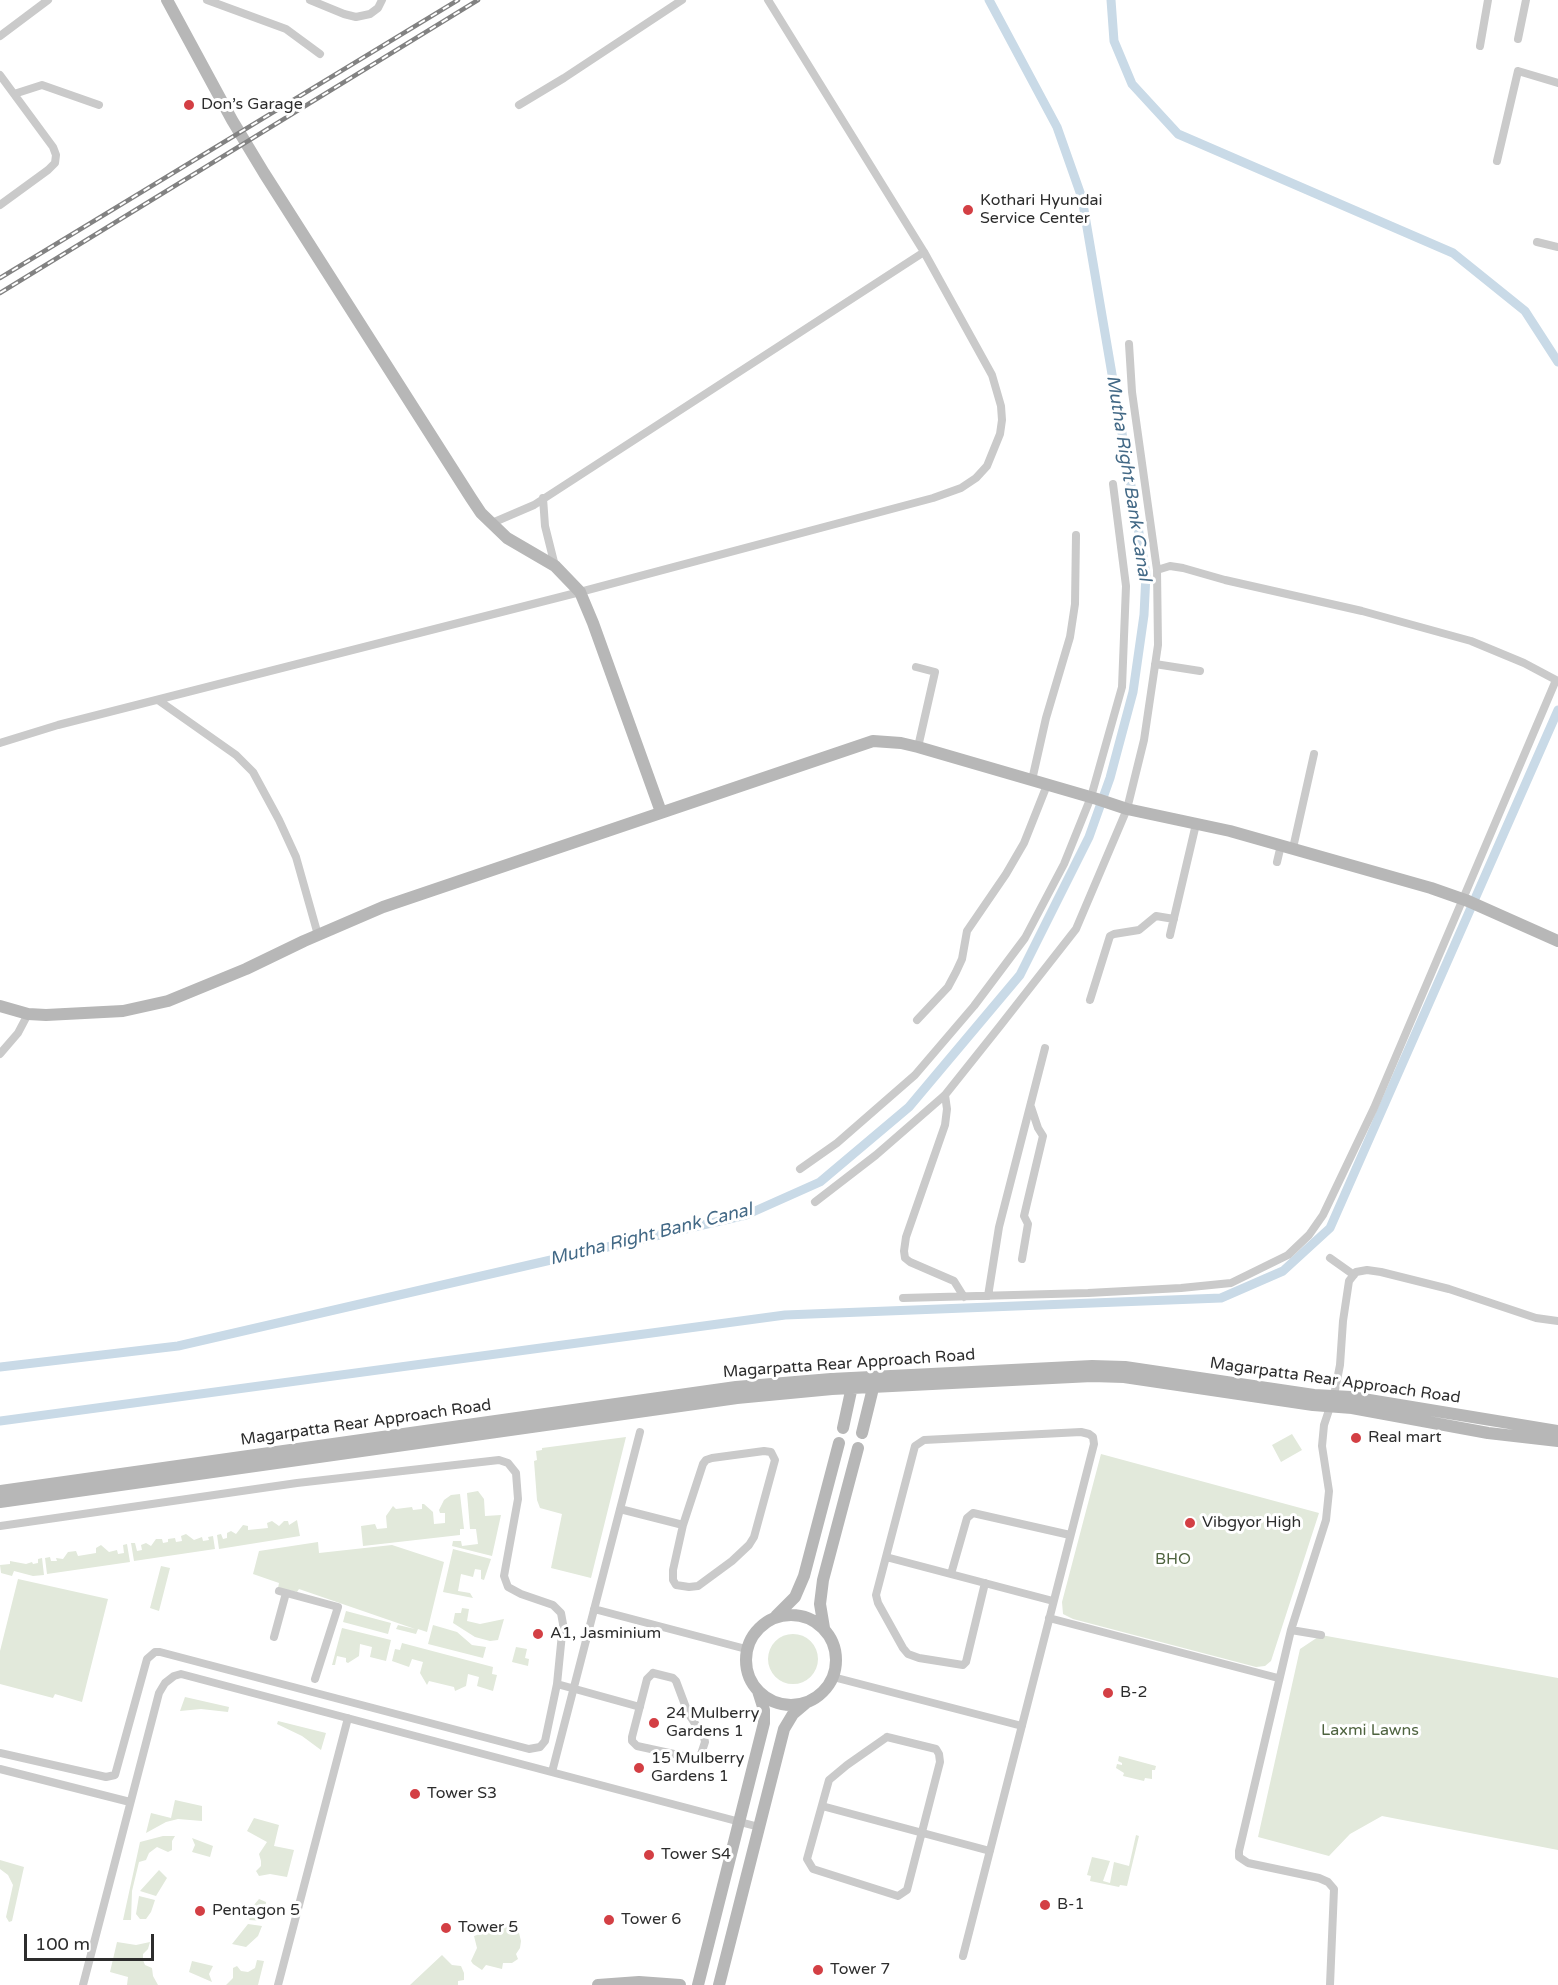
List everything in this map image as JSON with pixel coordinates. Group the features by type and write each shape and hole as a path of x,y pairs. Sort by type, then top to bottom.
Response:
{"street":[{"path":"0,36 48,0"},
{"path":"167,0 232,120 264,173 471,498 507,538 555,566 580,592 661,812"},
{"path":"207,0 286,29 320,54"},
{"path":"310,0 356,17 370,14 378,8 382,0"},
{"path":"519,105 682,0"},
{"path":"0,743 34,731 580,592 946,495 976,478 987,466 1000,434 1002,420 998,390 992,375 924,252 768,0"},
{"path":"1480,46 1488,0"},
{"path":"1518,39 1526,0"},
{"path":"1497,161 1518,71 1558,83"},
{"path":"0,205 48,170 55,163 56,155 53,147 1,78"},
{"path":"14,94 42,85 99,105"},
{"path":"1538,242 1558,247"},
{"path":"492,523 517,513 543,498 924,252"},
{"path":"815,1202 876,1155 945,1095 1076,929 1123,808 1144,740 1158,645 1157,570 1132,392 1129,344"},
{"path":"800,1169 837,1143 915,1075 974,1006 1025,938 1064,864 1094,798 1122,687 1126,586 1113,484"},
{"path":"543,498 545,526 555,566"},
{"path":"1032,780 1046,718 1070,637 1075,604 1076,535"},
{"path":"903,1298 1181,1288 1231,1283 1288,1255 1309,1235 1323,1215 1374,1108 1465,900 1556,680 1524,663 1471,641 1439,632 1183,568 1170,566 1157,570"},
{"path":"1155,664 1200,671"},
{"path":"916,667 935,672 918,747"},
{"path":"158,700 236,755 253,772 296,857 318,935"},
{"path":"0,1006 28,1014 101,1013 150,1006 246,969 383,908 861,744 884,741 918,747 1123,808 1287,847 1465,900 1558,941"},
{"path":"1277,862 1287,847 1314,754"},
{"path":"917,1020 948,987 962,959 967,932 1024,843 1047,785"},
{"path":"1170,935 1196,824"},
{"path":"1090,1000 1110,936 1138,930 1156,916 1174,919"},
{"path":"0,1054 18,1033 28,1014"},
{"path":"988,1296 999,1227 1045,1048"},
{"path":"945,1095 947,1109 945,1125 906,1237 904,1251 905,1258 910,1262 954,1281 964,1297"},
{"path":"1022,1259 1028,1224 1024,1216 1043,1136 1030,1104"},
{"path":"1329,1258 1354,1275"},
{"path":"1330,1985 1334,1889 1328,1882 1319,1878 1248,1863 1239,1857 1278,1678 1326,1520 1329,1491 1322,1446 1324,1425 1340,1365 1349,1281 1356,1272 1367,1270 1381,1272 1449,1289 1536,1318 1558,1321"},
{"name":"Magarpatta Rear Approach Road","path":"0,1491 736,1388 875,1382 1092,1366 1125,1367 1314,1395 1478,1432 1558,1441"},
{"path":"862,1433 875,1382"},
{"path":"843,1428 853,1383"},
{"name":"Magarpatta Rear Approach Road","path":"0,1502 853,1383"},
{"name":"Magarpatta Rear Approach Road","path":"1332,1400 1558,1431"},
{"path":"552,1772 640,1432"},
{"path":"963,1956 1094,1444 1093,1437 1089,1434 1081,1432 924,1440 915,1446 877,1587 879,1603 903,1648 909,1654 919,1658 963,1665 966,1662 985,1583"},
{"path":"806,1703 793,1706 780,1704 768,1699 758,1691 750,1681 746,1668 746,1649 755,1631 776,1616 795,1597 804,1576 839,1443"},
{"path":"824,1628 820,1604 824,1580 858,1448"},
{"path":"771,1452 775,1460 754,1537 732,1561 698,1586 676,1585 673,1580 683,1525 706,1460 771,1452"},
{"path":"0,1526 297,1483 499,1460 508,1463 516,1473 518,1499 504,1576 508,1587 553,1605 561,1612 563,1624 557,1684 545,1741 540,1747 529,1749 155,1652 147,1659 115,1775 106,1777 0,1753"},
{"path":"620,1509 683,1525"},
{"path":"951,1574 967,1518 973,1513 1070,1534"},
{"path":"885,1557 1053,1601"},
{"path":"274,1636 282,1592 338,1607 315,1679"},
{"path":"594,1609 746,1649"},
{"path":"719,1985 784,1729 793,1714 827,1688 836,1664 836,1651 831,1639 824,1628 814,1620 802,1615 776,1616"},
{"path":"1049,1618 1278,1678"},
{"path":"1291,1630 1321,1635"},
{"path":"656,1672 673,1678 688,1713 704,1737 705,1742 700,1757 691,1759 634,1744 632,1737 640,1707 650,1675 656,1672"},
{"path":"83,1985 159,1693 165,1683 181,1674 759,1827"},
{"path":"833,1677 1023,1722"},
{"path":"557,1684 640,1707"},
{"path":"303,1706 307,1690"},
{"path":"698,1985 764,1723 764,1710 758,1691"},
{"path":"278,1985 348,1718"},
{"path":"887,1737 896,1738 936,1749 939,1754 940,1761 907,1890 898,1896 813,1869 808,1865 807,1859 822,1806 829,1780 834,1774 880,1740 887,1737"},
{"path":"14,1773 18,1758"},
{"path":"0,1769 130,1802"},
{"path":"822,1806 990,1851"},
{"path":"598,1985 639,1982 680,1985"}],"green space":[{"path":"1292,1434 1302,1450 1281,1462 1272,1445"},
{"path":"626,1437 591,1578 551,1568 562,1514 540,1508 537,1500 534,1461 537,1460 536,1451 542,1448"},
{"name":"BHO","path":"1101,1454 1319,1513 1271,1661 1265,1666 1256,1667 1073,1619 1063,1614 1062,1602"},
{"path":"478,1491 484,1499 485,1516 501,1515 492,1556 452,1546 453,1541 461,1541 462,1546 478,1544 476,1529 470,1529 467,1493"},
{"path":"460,1494 464,1529 460,1529 460,1535 363,1546 361,1526 375,1524 377,1529 387,1528 386,1516 393,1506 396,1509 412,1507 413,1510 422,1509 422,1504 424,1504 433,1512 434,1524 445,1523 445,1513 440,1513 439,1510 444,1500 451,1495"},
{"path":"297,1520 300,1536 219,1549 217,1535 221,1534 223,1539 227,1538 227,1533 231,1531 236,1534 243,1525 248,1526 248,1530 268,1528 267,1523 272,1521 279,1526 284,1521 288,1521 289,1525"},
{"path":"186,1534 194,1540 202,1537 203,1541 213,1536 215,1549 134,1561 131,1543 135,1543 137,1551 142,1550 141,1545 146,1543 151,1546 156,1539 162,1539 163,1543 175,1538 176,1542 182,1541 181,1536"},
{"path":"318,1542 319,1553 392,1545 444,1562 427,1632 418,1629 416,1634 396,1629 398,1625 415,1629 299,1589 297,1592 278,1588 279,1583 253,1574 259,1551"},
{"path":"127,1544 130,1562 47,1574 45,1558 50,1557 51,1561 57,1561 56,1558 63,1559 68,1552 76,1551 78,1556 96,1553 96,1548 101,1545 109,1552 117,1550 118,1554 124,1553 123,1545"},
{"path":"453,1549 491,1559 484,1580 481,1579 481,1570 475,1569 473,1577 461,1574 458,1591 470,1593 473,1598 443,1592"},
{"path":"42,1558 44,1575 33,1576 14,1571 12,1576 1,1573 0,1565 10,1564 10,1561 26,1564 32,1562 33,1564 38,1563 38,1559"},
{"path":"161,1566 170,1568 159,1611 150,1608"},
{"path":"18,1579 108,1599 82,1702 55,1694 53,1698 0,1684 0,1651"},
{"path":"462,1608 469,1609 467,1621 480,1624 504,1619 498,1640 490,1641 475,1637 453,1623 455,1613 461,1613"},
{"path":"346,1611 391,1623 388,1634 343,1622"},
{"path":"433,1625 457,1632 472,1645 486,1647 483,1658 428,1644"},
{"path":"342,1628 391,1640 386,1661 370,1657 372,1647 360,1644 359,1656 348,1663 346,1658 337,1656 335,1665 332,1665"},
{"path":"798,1634 811,1641 817,1649 817,1669 811,1677 803,1683 788,1684 775,1677 769,1669 768,1654 775,1641 783,1635"},
{"name":"Laxmi Lawns","path":"1321,1635 1558,1678 1558,1850 1382,1816 1350,1834 1329,1856 1258,1837 1300,1649"},
{"path":"402,1643 493,1667 492,1674 497,1675 493,1691 477,1686 479,1677 468,1674 466,1686 455,1691 454,1687 429,1681 427,1685 420,1673 423,1662 412,1659 409,1667 392,1661 395,1649 400,1650"},
{"path":"516,1647 527,1649 525,1658 529,1659 528,1666 512,1662"},
{"path":"185,1697 229,1707 228,1712 201,1709 180,1711"},
{"path":"278,1721 326,1733 321,1750 302,1736 277,1724"},
{"path":"1119,1756 1156,1766 1155,1770 1152,1770 1152,1779 1145,1778 1144,1781 1123,1776 1124,1773 1116,1768 1117,1764 1122,1765 1118,1761"},
{"path":"175,1800 202,1806 202,1821 178,1819 166,1822 146,1833 151,1813 171,1818"},
{"path":"254,1818 279,1825 274,1846 294,1850 287,1877 270,1874 259,1876 256,1871 261,1866 259,1854 267,1842 247,1831"},
{"path":"1136,1835 1139,1836 1127,1886 1120,1885 1119,1887 1090,1881 1091,1876 1087,1875 1092,1857 1110,1861 1103,1881 1110,1883 1114,1862 1129,1866"},
{"path":"163,1836 175,1836 172,1841 172,1850 168,1852 157,1847 149,1853 146,1860 139,1862 132,1891 131,1920 123,1920 140,1842"},
{"path":"192,1838 213,1846 210,1857 192,1852 195,1845"},
{"path":"0,1860 24,1867 12,1921 9,1922 6,1917 13,1885 8,1875 0,1869"},
{"path":"159,1870 167,1878 156,1896 140,1891"},
{"path":"139,1896 155,1900 146,1919 140,1919 136,1914"},
{"path":"259,1899 266,1902 264,1921 249,1920 253,1906"},
{"path":"516,1921 521,1941 516,1954 518,1959 512,1963 503,1963 502,1969 486,1965 482,1970 473,1964 471,1961 477,1948 474,1936"},
{"path":"248,1924 262,1926 258,1936 246,1947 232,1944"},
{"path":"117,1942 136,1945 150,1942 143,1954 143,1960 145,1965 152,1968 158,1985 127,1985 128,1977 110,1972"},
{"path":"442,1955 452,1965 461,1966 464,1980 458,1981 458,1985 410,1985"},
{"path":"257,1960 264,1961 258,1985 226,1985 233,1978 233,1968 237,1966 241,1971 248,1972 255,1968"},
{"path":"192,1961 213,1966 209,1974 212,1982 189,1972"}],"waterway":[{"name":"Mutha Right Bank Canal","path":"0,1367 178,1346 746,1215 820,1182 909,1107 1020,975 1089,837 1110,778 1133,692 1144,615 1146,574 1082,198 1057,127 989,0"},
{"path":"1111,0 1114,41 1132,84 1178,134 1453,253 1525,311 1558,362"},
{"path":"0,1421 785,1315 1221,1298 1283,1271 1330,1228 1558,710"}],"railway":[{"path":"0,278 458,0"},
{"path":"0,293 478,0"}],"place":[{"name":"Don’s Garage","path":"189,105"},
{"name":"Kothari Hyundai Service Center","path":"968,210"},
{"name":"Real mart","path":"1356,1438"},
{"name":"Vibgyor High","path":"1190,1523"},
{"name":"A1, Jasminium","path":"538,1634"},
{"name":"B-2","path":"1108,1693"},
{"name":"24 Mulberry Gardens 1","path":"654,1723"},
{"name":"15 Mulberry Gardens 1","path":"639,1768"},
{"name":"Tower S3","path":"415,1794"},
{"name":"Tower S4","path":"649,1855"},
{"name":"B-1","path":"1045,1905"},
{"name":"Pentagon 5","path":"200,1911"},
{"name":"Tower 6","path":"609,1920"},
{"name":"Tower 5","path":"446,1928"},
{"name":"Tower 7","path":"818,1970"}]}
